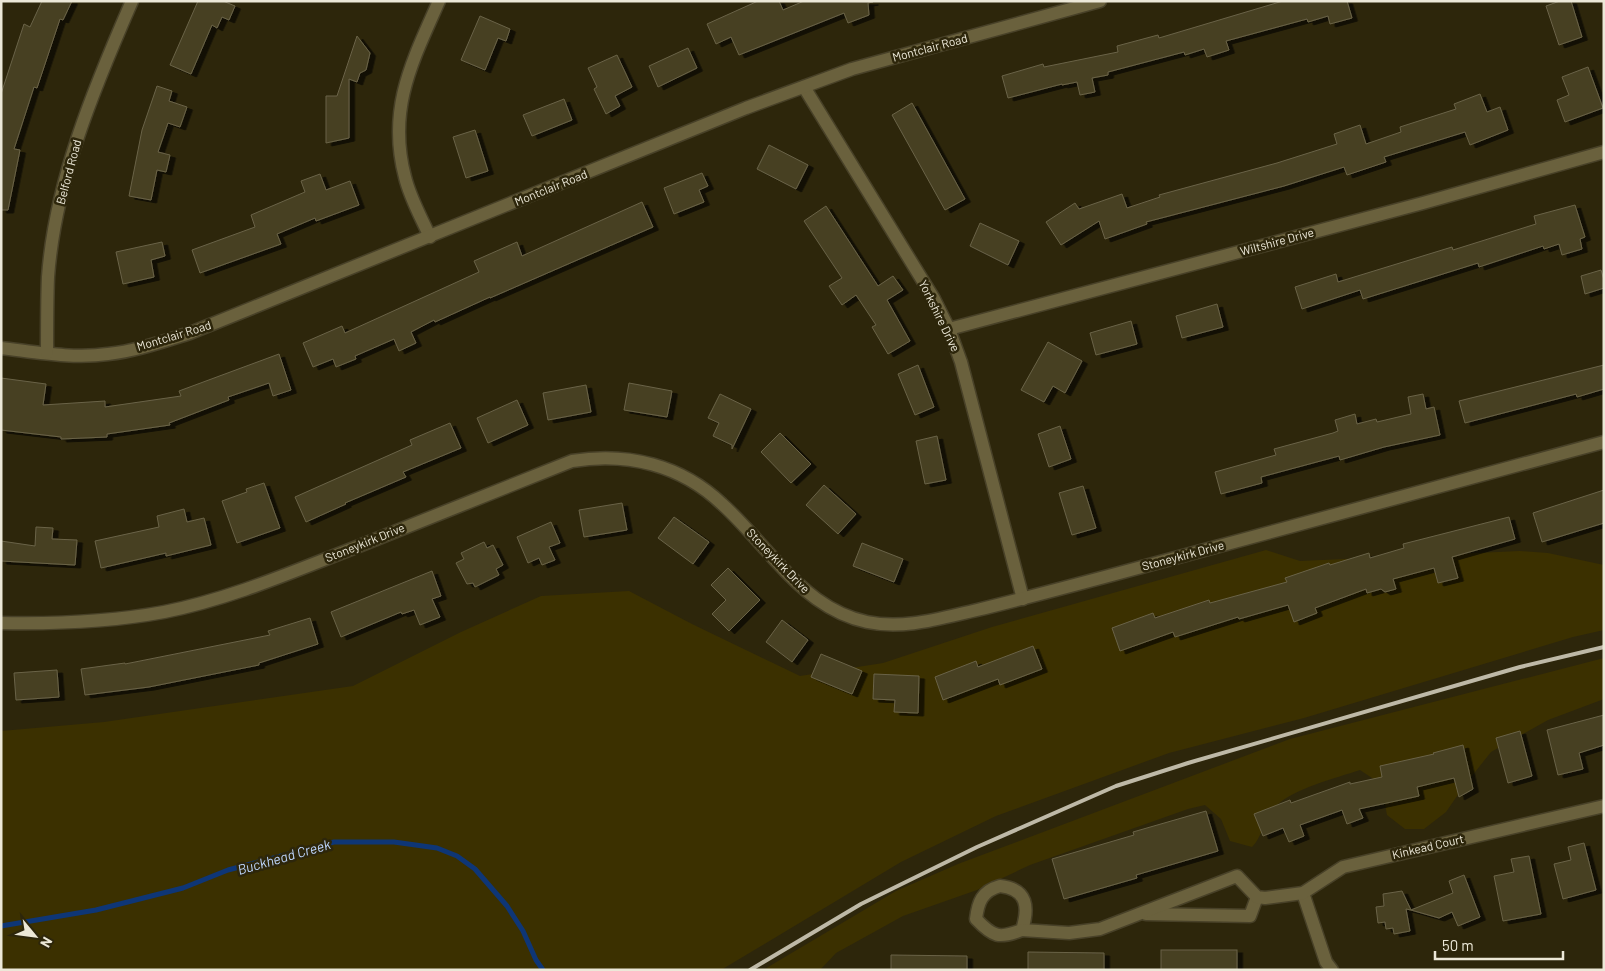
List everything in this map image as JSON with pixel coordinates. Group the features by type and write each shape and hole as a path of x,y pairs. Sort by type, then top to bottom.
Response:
{"street":[{"name":"Belford Road","path":"47,353 48,276 67,173 84,118 132,1"},
{"path":"430,237 412,199 405,177 400,155 399,132 400,108 404,86 439,1"},
{"name":"Montclair Road","path":"1,348 65,355 108,354 146,346 190,333 737,112 852,69 1100,1"},
{"name":"Yorkshire Drive","path":"804,87 934,300 949,329 961,362 1023,599"},
{"name":"Wiltshire Drive","path":"949,329 1423,203 1604,152"},
{"name":"Stoneykirk Drive","path":"1,623 48,624 106,620 164,612 209,601 264,583 572,461 595,457 618,457 664,468 685,477 705,489 723,504 805,591 824,605 844,616 866,622 901,625 924,622 1023,599 1604,442"},
{"name":"Kinkead Court","path":"1257,897 1265,898 1303,893 1343,867 1604,806"},
{"path":"1022,930 1027,910 1021,895 1008,887 993,888 986,892 980,899 976,919 986,930 1002,936 1022,930 1070,933 1100,929 1237,876 1257,897 1250,916 1139,914"},
{"path":"1303,893 1326,962 1332,970"}],"shaded area":[{"path":"1266,550 1300,561 1520,551 1548,553 1604,565 1604,630 1573,637 1304,718 1169,753 996,816 901,862 721,970 1,970 1,731 104,722 353,686 461,632 541,596 629,591 692,624 800,676 883,663 992,627"},
{"path":"1604,658 1604,699 1548,720 1491,752 1446,812 1424,829 1405,829 1387,815 1381,784 1360,770 1303,789 1283,801 1271,812 1259,838 1252,847 1230,841 1221,819 1205,805 1188,809 1030,865 977,890 903,916 836,953 820,970 763,970 896,891 958,864 1290,739"}],"building":[{"path":"42,1 72,1 63,20 60,19 37,88 34,87 14,149 20,150 8,210 1,210 1,94 24,24 30,27"},
{"path":"198,1 223,1 235,6 229,20 222,17 217,28 212,25 191,74 170,65"},
{"path":"758,1 779,1 783,10 804,1 873,2 868,3 869,15 848,23 844,13 739,55 731,37 716,44 707,24"},
{"path":"1283,1 1347,1 1352,18 1330,24 1328,16 1308,22 1307,19 1226,41 1229,50 1207,57 1204,49 1185,55 1184,52 1108,72 1108,75 1092,78 1095,92 1080,95 1077,82 1008,98 1002,76 1043,64 1044,67 1118,52 1117,46 1158,35 1159,38"},
{"path":"1560,1 1571,1 1582,37 1559,45 1546,6"},
{"path":"480,16 510,29 506,41 498,38 485,70 461,60"},
{"path":"357,36 370,53 366,70 360,73 357,82 349,79 349,138 326,143 326,96 337,96"},
{"path":"688,48 697,68 658,87 649,66"},
{"path":"617,55 632,87 615,96 620,106 606,114 594,89 597,87 588,68"},
{"path":"1588,67 1603,108 1565,122 1557,100 1569,95 1562,77"},
{"path":"157,86 172,91 169,101 187,107 180,127 168,123 158,152 170,155 166,172 157,170 151,200 129,196 142,130"},
{"path":"1480,94 1487,112 1500,107 1508,130 1470,145 1465,132 1384,157 1386,162 1347,175 1344,167 1284,186 1146,222 1147,224 1105,239 1099,221 1061,245 1046,222 1075,203 1079,209 1122,194 1127,208 1160,197 1159,195 1277,163 1337,144 1334,134 1360,125 1366,144 1401,132 1400,127 1456,109 1454,104"},
{"path":"564,99 572,120 532,136 523,115"},
{"path":"912,103 965,199 945,210 892,115"},
{"path":"475,130 488,171 466,178 453,137"},
{"path":"769,145 808,165 796,189 757,169"},
{"path":"702,173 708,186 699,190 704,202 674,214 664,188"},
{"path":"320,174 326,190 350,181 359,205 316,221 315,218 277,234 281,244 200,273 192,250 255,227 251,215 305,192 301,181"},
{"path":"642,202 653,227 435,322 434,320 411,332 416,343 399,351 394,339 355,356 356,359 336,367 333,359 313,367 303,343 342,326 345,333 479,272 474,261 517,242 522,256"},
{"path":"1575,205 1585,237 1580,239 1582,249 1562,255 1559,244 1544,249 1543,246 1479,267 1478,263 1363,299 1360,290 1302,309 1295,287 1336,274 1338,282 1452,247 1453,250 1536,224 1534,216"},
{"path":"826,206 878,286 893,276 903,290 887,300 910,341 888,354 872,327 876,325 856,295 842,305 829,286 842,278 804,221"},
{"path":"980,223 1019,241 1008,265 970,246"},
{"path":"162,242 165,256 151,260 154,277 123,284 116,252"},
{"path":"1601,270 1604,288 1585,294 1581,276"},
{"path":"1217,304 1223,327 1182,338 1176,316"},
{"path":"1131,321 1137,344 1096,355 1090,333"},
{"path":"1048,342 1082,361 1065,393 1053,386 1044,402 1021,390"},
{"path":"279,354 291,390 273,396 269,383 228,397 229,400 169,423 170,425 107,434 107,437 61,439 61,437 1,430 1,378 46,384 43,405 105,401 105,407 181,396 179,391"},
{"path":"918,365 934,407 915,415 898,374"},
{"path":"1604,365 1604,389 1577,397 1576,394 1465,423 1459,401"},
{"path":"629,383 672,391 667,417 624,410"},
{"path":"586,385 591,412 548,420 543,393"},
{"path":"720,394 751,409 732,449 732,445 713,436 719,423 708,418"},
{"path":"1423,394 1426,409 1434,407 1440,435 1384,447 1340,460 1339,456 1261,477 1262,483 1221,494 1215,472 1276,455 1274,449 1338,431 1335,420 1355,414 1357,424 1376,419 1377,422 1411,414 1408,397"},
{"path":"517,400 528,425 488,443 477,418"},
{"path":"450,423 461,448 403,472 406,477 306,522 295,497 412,445 410,440"},
{"path":"1060,426 1071,459 1049,467 1038,434"},
{"path":"780,433 811,464 791,483 761,452"},
{"path":"937,436 946,480 925,484 916,441"},
{"path":"264,483 280,528 237,543 222,501 247,492 246,489"},
{"path":"824,485 856,514 838,534 806,505"},
{"path":"1083,486 1096,528 1072,535 1059,493"},
{"path":"1604,490 1604,523 1542,542 1533,513"},
{"path":"622,503 627,530 584,537 579,510"},
{"path":"184,509 187,522 204,518 211,545 166,556 166,553 101,568 95,541 159,527 157,516"},
{"path":"674,517 709,542 693,564 658,538"},
{"path":"1509,517 1515,539 1452,557 1458,578 1438,583 1434,568 1393,579 1396,589 1385,592 1381,589 1367,593 1366,589 1315,608 1317,613 1294,622 1288,605 1239,619 1238,617 1175,637 1173,632 1120,651 1112,628 1153,613 1155,618 1209,600 1210,603 1287,582 1285,578 1329,563 1330,565 1369,553 1370,558 1404,548 1403,544"},
{"path":"551,522 560,543 549,547 555,560 542,565 539,558 528,563 517,537"},
{"path":"36,527 53,528 52,539 77,540 75,565 1,561 1,541 35,546"},
{"path":"484,542 487,548 493,545 503,565 496,569 499,575 475,587 473,583 467,584 456,563 464,559 461,553"},
{"path":"862,543 903,559 894,582 853,566"},
{"path":"728,568 760,600 729,631 712,614 726,600 711,585"},
{"path":"432,571 441,596 432,599 440,617 420,625 414,610 402,614 401,612 341,637 331,612"},
{"path":"310,618 318,644 259,663 259,665 149,687 85,695 81,669 125,664 270,635 268,631"},
{"path":"782,620 808,640 792,662 766,642"},
{"path":"1033,646 1042,669 1000,685 998,679 943,700 935,677 976,661 978,667"},
{"path":"821,654 862,671 852,694 811,677"},
{"path":"57,670 59,697 16,700 14,673"},
{"path":"874,674 919,676 918,713 894,712 895,700 873,699"},
{"path":"1604,715 1604,745 1579,753 1583,769 1558,775 1547,730"},
{"path":"1520,731 1532,776 1508,783 1496,738"},
{"path":"1463,745 1473,789 1459,797 1454,778 1417,787 1419,796 1359,809 1363,818 1347,824 1342,810 1300,825 1304,836 1289,842 1283,828 1263,836 1254,814 1290,800 1291,803 1350,782 1350,784 1382,777 1380,766 1434,754"},
{"path":"1206,811 1218,851 1136,875 1137,878 1064,899 1052,859 1134,835 1133,832"},
{"path":"1584,843 1596,890 1563,899 1554,864 1571,860 1568,847"},
{"path":"1529,856 1541,914 1503,921 1494,876 1514,872 1511,859"},
{"path":"1464,875 1480,917 1458,926 1452,912 1439,918 1411,910 1453,893 1449,881"},
{"path":"1402,891 1411,910 1406,909 1410,931 1394,934 1393,928 1386,929 1385,922 1378,923 1376,907 1384,906 1383,894"},
{"path":"1161,950 1237,950 1237,970 1161,970"},
{"path":"1028,952 1104,953 1104,970 1028,970"},
{"path":"891,955 967,956 967,970 891,970"}],"waterway":[{"name":"Buckhead Creek","path":"1,926 96,910 183,888 228,870 334,842 394,842 437,848 457,856 475,869 507,906 523,931 536,960 543,970"}],"railway":[{"path":"750,970 861,904 977,847 1116,786 1188,763 1520,667 1604,647"}]}
